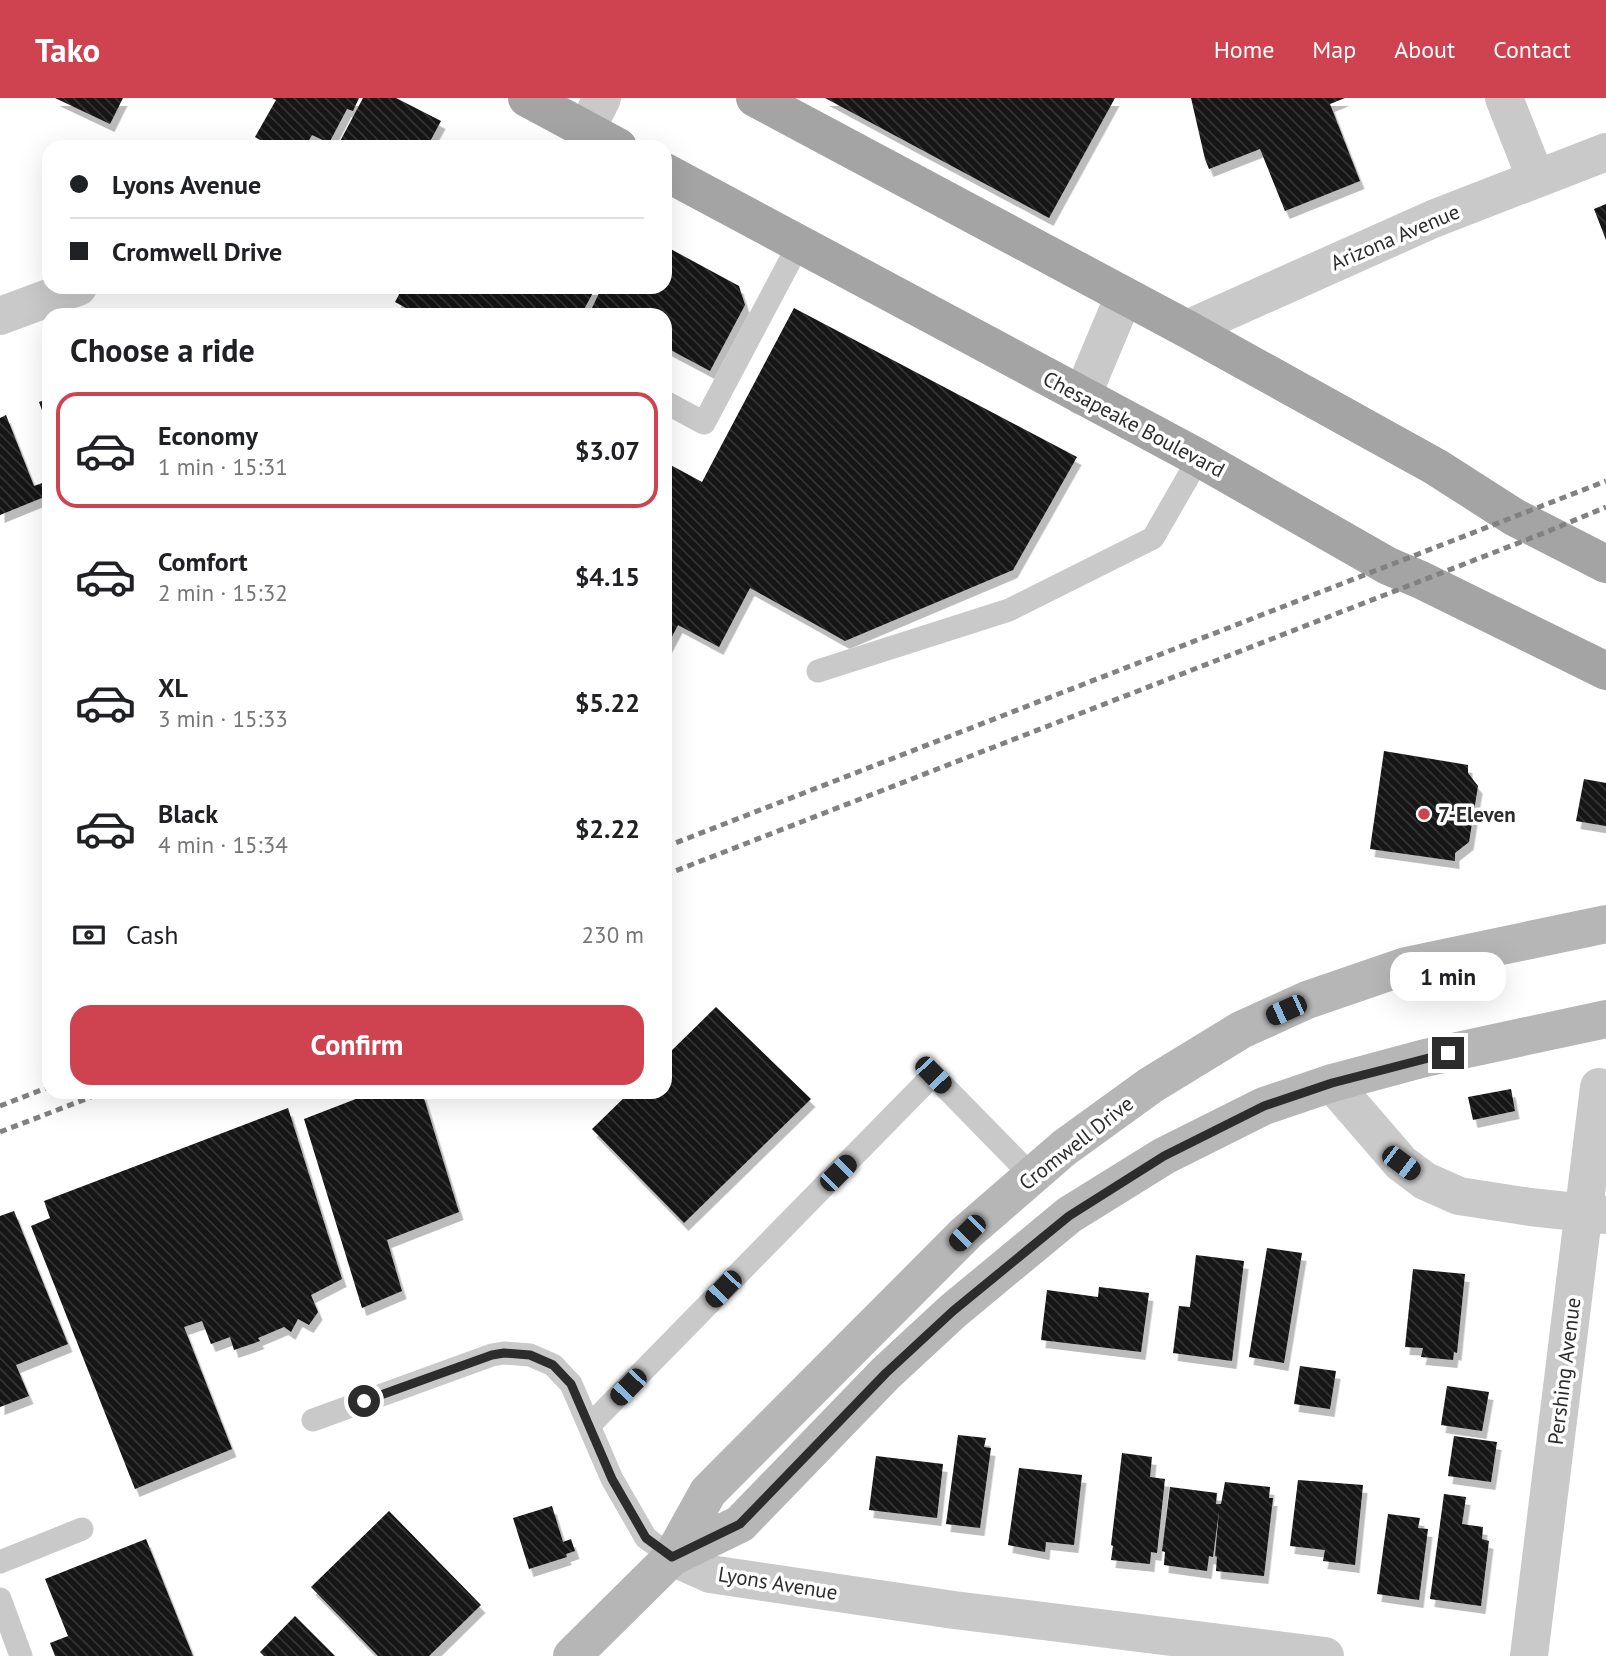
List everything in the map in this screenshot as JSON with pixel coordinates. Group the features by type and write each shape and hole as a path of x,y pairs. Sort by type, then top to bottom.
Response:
{"main road":[{"path":"527,98 602,125"},
{"path":"755,98 1187,329 1436,467 1514,517 1606,564"},
{"name":"Chesapeake Boulevard","path":"672,176 1199,458 1388,566 1606,671"}],"street":[{"path":"1504,98 1536,179"},
{"name":"Arizona Avenue","path":"1187,329 1433,219 1606,152"},
{"path":"0,316 59,294"},
{"path":"1082,396 1124,296"},
{"name":"Cromwell Drive","path":"572,1656 672,1557 708,1492 967,1233 1064,1148 1151,1085 1241,1030 1307,1000 1406,966 1606,924"},
{"name":"Cromwell Drive","path":"672,1557 740,1524 905,1355 953,1311 1069,1216 1164,1156 1264,1106 1332,1083 1425,1058 1606,1019"},
{"path":"1332,1083 1401,1163 1425,1181 1459,1196 1530,1207 1595,1213"},
{"name":"Pershing Avenue","path":"1529,1656 1595,1213 1602,1084"},
{"name":"Lyons Avenue","path":"672,1557 710,1574 954,1610 1325,1656"}],"lane":[{"path":"672,406 704,423 799,244"},
{"path":"818,671 1009,610 1153,538 1199,458"},
{"path":"589,1426 933,1075 1032,1176"},
{"name":"Lyons Avenue","path":"313,1420 492,1355 530,1355 553,1365 571,1384 612,1479 646,1538 672,1557"},
{"path":"0,1562 82,1529"},
{"path":"0,1599 21,1656"}],"building":[{"path":"55,98 123,98 110,124"},
{"path":"272,98 359,98 353,111 347,109 331,140 312,135 309,140 260,140 255,137 276,100"},
{"path":"363,98 396,98 441,121 431,140 341,140"},
{"path":"825,98 1115,98 1049,218"},
{"path":"1191,98 1345,98 1330,104 1360,181 1285,211 1260,149 1209,169"},
{"path":"1606,204 1606,240 1594,209"},
{"path":"672,250 739,286 745,305 710,371 672,351 672,308 592,308 599,294 672,294"},
{"path":"399,294 592,294 585,308 406,308 395,302"},
{"path":"794,308 1077,457 1013,570 845,641 750,588 719,647 678,625 672,637 672,466 702,482"},
{"path":"6,415 34,486 42,483 42,498 0,515 0,418"},
{"name":"7-Eleven","path":"1384,751 1468,765 1468,773 1478,786 1469,842 1455,853 1455,861 1370,849"},
{"name":"7-Eleven","path":"1584,779 1606,783 1606,826 1576,821"},
{"path":"716,1007 811,1099 684,1223 592,1129 623,1099 672,1099 672,1050"},
{"path":"1511,1089 1515,1111 1473,1120 1468,1097"},
{"path":"356,1099 424,1099 459,1212 387,1240 402,1291 362,1308 304,1119"},
{"path":"288,1108 342,1279 311,1295 318,1312 309,1325 298,1319 291,1332 284,1327 258,1338 260,1341 234,1350 230,1337 211,1344 202,1321 184,1327 232,1449 135,1489 31,1226 50,1218 44,1201"},
{"path":"14,1211 68,1344 16,1365 29,1396 0,1407 0,1216"},
{"path":"1267,1248 1302,1253 1284,1363 1249,1357"},
{"path":"1196,1255 1244,1261 1232,1361 1173,1353 1179,1306 1190,1307"},
{"path":"1413,1269 1465,1274 1457,1353 1454,1352 1453,1360 1421,1357 1423,1348 1405,1347"},
{"path":"1099,1287 1149,1293 1141,1352 1041,1340 1047,1290 1098,1297"},
{"path":"1300,1366 1336,1371 1330,1409 1294,1404"},
{"path":"1447,1386 1489,1392 1482,1431 1441,1425"},
{"path":"958,1435 986,1438 984,1447 991,1448 980,1528 946,1524"},
{"path":"1454,1436 1497,1442 1491,1482 1448,1476"},
{"path":"1122,1453 1152,1457 1150,1477 1165,1479 1157,1553 1151,1552 1150,1564 1111,1560"},
{"path":"876,1456 943,1464 937,1518 869,1510"},
{"path":"1019,1468 1082,1475 1074,1545 1046,1542 1045,1552 1008,1545"},
{"path":"1298,1480 1363,1485 1355,1565 1323,1561 1325,1550 1290,1546"},
{"path":"1225,1482 1270,1487 1269,1498 1273,1498 1264,1576 1216,1571 1219,1511 1213,1557 1209,1556 1207,1571 1164,1565 1165,1552 1162,1551 1170,1487 1217,1493 1216,1504 1221,1504"},
{"path":"1444,1494 1466,1497 1462,1524 1483,1527 1482,1539 1489,1541 1481,1606 1430,1599"},
{"path":"552,1506 563,1542 571,1539 575,1551 566,1554 567,1557 529,1569 513,1518"},
{"path":"389,1511 481,1605 429,1656 378,1656 311,1587"},
{"path":"1388,1514 1420,1518 1418,1528 1428,1529 1419,1600 1377,1594"},
{"path":"146,1539 193,1656 55,1656 50,1643 68,1636 45,1579"},
{"path":"295,1616 335,1656 264,1656 260,1652"}],"railway":[{"path":"672,844 1606,481"},
{"path":"672,872 1606,507"},
{"path":"0,1106 42,1090"},
{"path":"0,1132 86,1099"}],"place":[{"name":"7-Eleven","path":"1424,814"}],"route":[{"path":"364,1401 492,1355 530,1355 553,1365 571,1384 612,1479 646,1538 672,1557 740,1524 886,1373 953,1311 1069,1216 1164,1156 1264,1106 1332,1083 1448,1053"}]}
